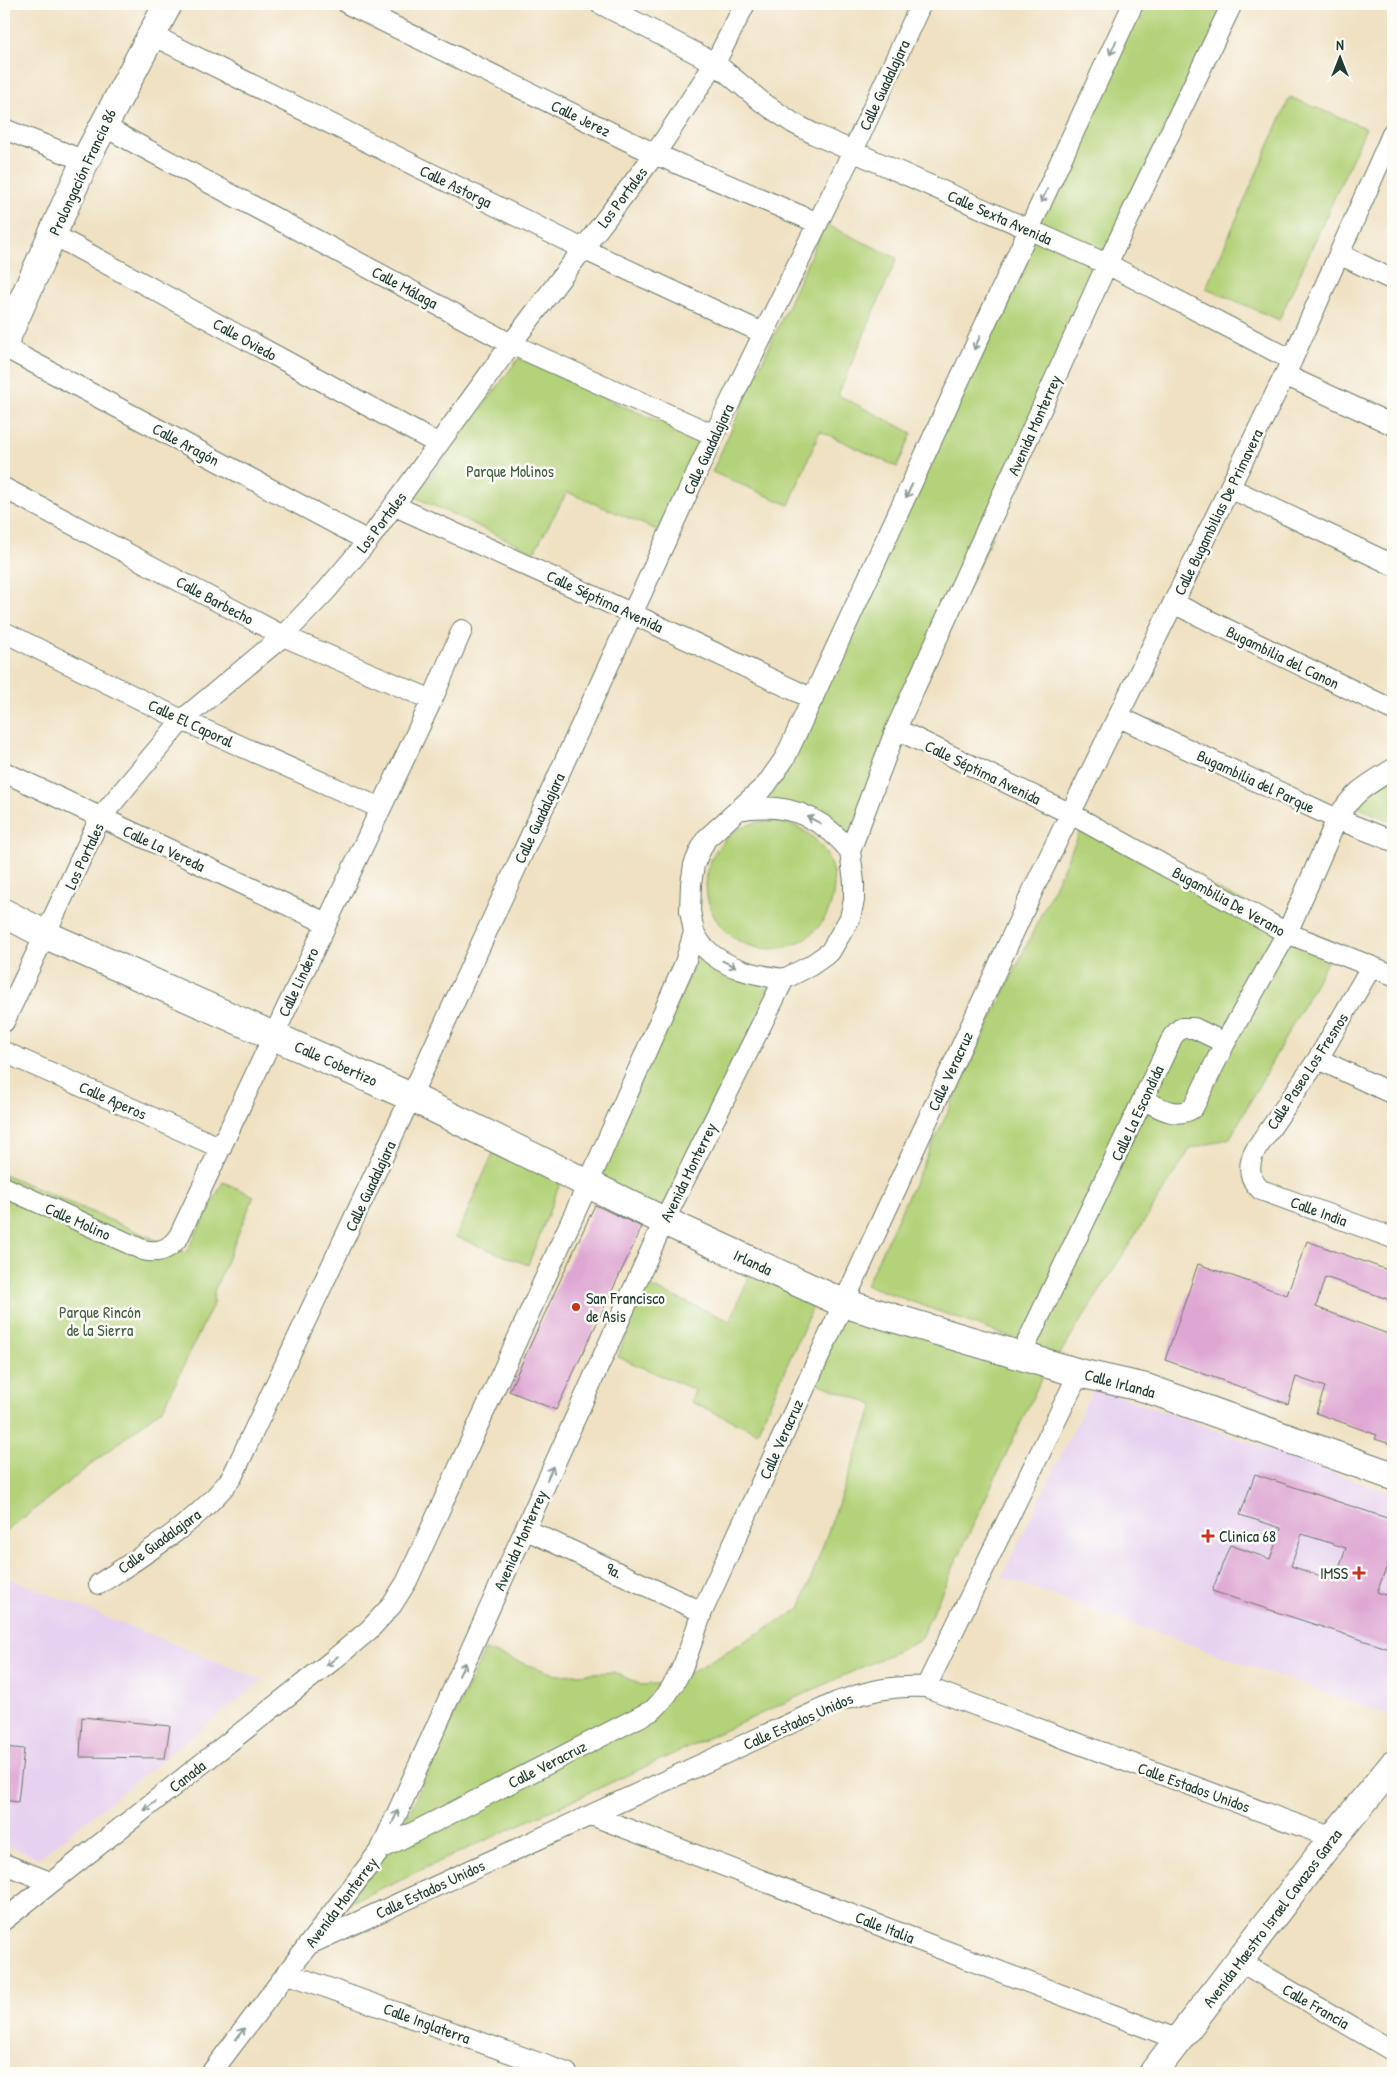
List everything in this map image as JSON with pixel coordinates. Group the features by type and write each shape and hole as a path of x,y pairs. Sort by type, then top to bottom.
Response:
{"street":[{"name":"Prolongación Francia 86","path":"4,345 85,161 168,4"},
{"name":"Calle Jerez","path":"348,4 654,154 818,223"},
{"name":"Calle Sexta Avenida","path":"601,4 715,63 762,102 793,123 852,152 1107,264 1393,425"},
{"name":"Los Portales","path":"4,1022 100,818 182,720 283,636 326,591 368,542 511,344 654,154 715,63 745,4"},
{"name":"Calle Guadalajara","path":"99,1584 130,1564 200,1512 219,1494 232,1477 411,1098 714,435 818,223 921,4"},
{"path":"784,979 756,975 719,959 704,948 694,932 690,911 691,884 698,853 706,839 766,785 785,758 1133,4"},
{"name":"Avenida Monterrey","path":"211,2073 381,1849 664,1221 784,979 810,966 830,952 850,918 854,900 854,882 850,851 896,729 1107,264 1232,4"},
{"name":"Calle Astorga","path":"152,35 583,249 763,333"},
{"name":"Calle Málaga","path":"103,126 511,344 714,435"},
{"path":"4,128 85,161"},
{"name":"Calle Bugambilias De Primavera","path":"1034,888 1289,368 1339,254 1391,143"},
{"name":"Calle Oviedo","path":"52,234 438,444"},
{"path":"1339,254 1393,280"},
{"name":"Calle Aragón","path":"4,345 368,542"},
{"name":"Calle Barbecho","path":"4,488 283,636 432,700"},
{"path":"1230,488 1393,565"},
{"name":"Calle Séptima Avenida","path":"395,506 633,614 813,699"},
{"name":"Bugambilia del Canon","path":"1173,604 1393,710"},
{"name":"Calle Lindero","path":"154,1253 172,1246 179,1236 432,700 462,630"},
{"name":"Calle El Caporal","path":"4,632 182,720 380,808"},
{"name":"Bugambilia del Parque","path":"1119,717 1337,819 1393,841"},
{"name":"Calle Séptima Avenida","path":"896,729 1071,814"},
{"path":"1144,1100 1173,1113 1185,1113 1193,1108 1225,1042 1287,933 1337,819 1347,802 1356,793 1393,769"},
{"name":"Calle La Vereda","path":"4,772 326,923"},
{"path":"738,810 758,806 786,809 808,817 827,827 850,851"},
{"name":"Bugambilia De Verano","path":"1071,814 1287,933 1393,976"},
{"name":"Calle Veracruz","path":"381,1849 653,1710 663,1700 681,1672 702,1612 1034,888"},
{"name":"Calle Cobertizo","path":"4,913 46,935 411,1098 664,1221"},
{"path":"588,1184 685,964 694,932"},
{"name":"Calle Paseo Los Fresnos","path":"1250,1178 1250,1164 1253,1155 1318,1059 1371,967"},
{"name":"Calle La Escondida","path":"1021,1356 1173,1036 1181,1028 1194,1028 1225,1042"},
{"name":"Calle Aperos","path":"4,1052 221,1148"},
{"path":"1318,1059 1393,1094"},
{"name":"Calle India","path":"1250,1178 1261,1190 1393,1238"},
{"name":"Canada","path":"4,1920 50,1882 184,1779 369,1630 392,1605 406,1581 588,1184"},
{"name":"Calle Molino","path":"4,1187 143,1250 154,1253"},
{"name":"Irlanda","path":"664,1221 843,1303"},
{"name":"Calle Irlanda","path":"843,1303 1079,1373 1146,1388 1393,1476"},
{"path":"926,1687 1079,1373"},
{"name":"9a.","path":"525,1529 702,1612"},
{"name":"Calle Estados Unidos","path":"308,1945 837,1702 863,1692 902,1686 926,1687 1333,1838"},
{"name":"Avenida Maestro Israel Cavazos Garza","path":"1153,2073 1333,1838 1393,1765"},
{"name":"Calle Italia","path":"591,1815 1179,2040"},
{"path":"4,1864 50,1882"},
{"name":"Calle Francia","path":"1239,1961 1393,2051"},
{"name":"Calle Inglaterra","path":"286,1974 567,2073"}],"shaded area":[{"name":"Clinica 68","path":"1094,1387 1393,1494 1393,1717 1002,1577"},
{"path":"4,1576 263,1680 39,1858 4,1844"}],"green space":[{"path":"1133,4 1232,4 850,851 835,834 758,807"},
{"path":"1290,97 1366,128 1279,320 1206,288"},
{"path":"825,224 897,258 838,395 912,433 897,467 820,431 789,505 712,472"},
{"name":"Parque Molinos","path":"519,358 611,401 703,440 662,532 567,492 534,552 415,497"},
{"path":"1393,775 1393,822 1362,809 1358,801"},
{"path":"770,821 794,826 815,840 829,861 834,885 829,909 815,930 794,944 770,949 746,944 725,930 711,909 706,885 711,861 725,840 746,826"},
{"path":"1082,828 1337,944 1230,1138 1190,1149 1059,1355 866,1285"},
{"path":"700,951 775,982 661,1213 596,1181"},
{"path":"493,1153 561,1181 528,1265 456,1237"},
{"name":"Parque Rincón de la Sierra","path":"4,1174 186,1253 223,1182 254,1196 214,1291 213,1304 164,1407 4,1533"},
{"path":"751,1272 817,1298 757,1432 691,1402 695,1390 618,1357 644,1284 730,1321"},
{"path":"842,1308 1044,1373 919,1641 347,1904 405,1821 485,1650 557,1675 614,1672 641,1685 672,1683 800,1609 874,1405 812,1381"}],"building":[{"name":"San Francisco de Asis","path":"595,1205 642,1227 556,1410 509,1391"},
{"path":"1307,1241 1393,1272 1393,1301 1325,1277 1316,1307 1393,1336 1393,1445 1375,1439 1377,1435 1316,1413 1325,1387 1296,1377 1288,1404 1165,1360 1198,1264 1287,1295"},
{"path":"1255,1474 1393,1520 1393,1565 1388,1563 1377,1592 1393,1598 1393,1650 1212,1591 1230,1545 1270,1559 1281,1528 1240,1515","holes":["1302,1534 1346,1548 1335,1581 1291,1566"]},
{"path":"82,1717 170,1726 165,1758 80,1757"},
{"path":"4,1747 24,1749 18,1802 4,1800"}],"place":[{"name":"San Francisco de Asis","path":"576,1307"},
{"name":"Clinica 68","path":"1208,1536"},
{"name":"IMSS","path":"1359,1573"}]}
